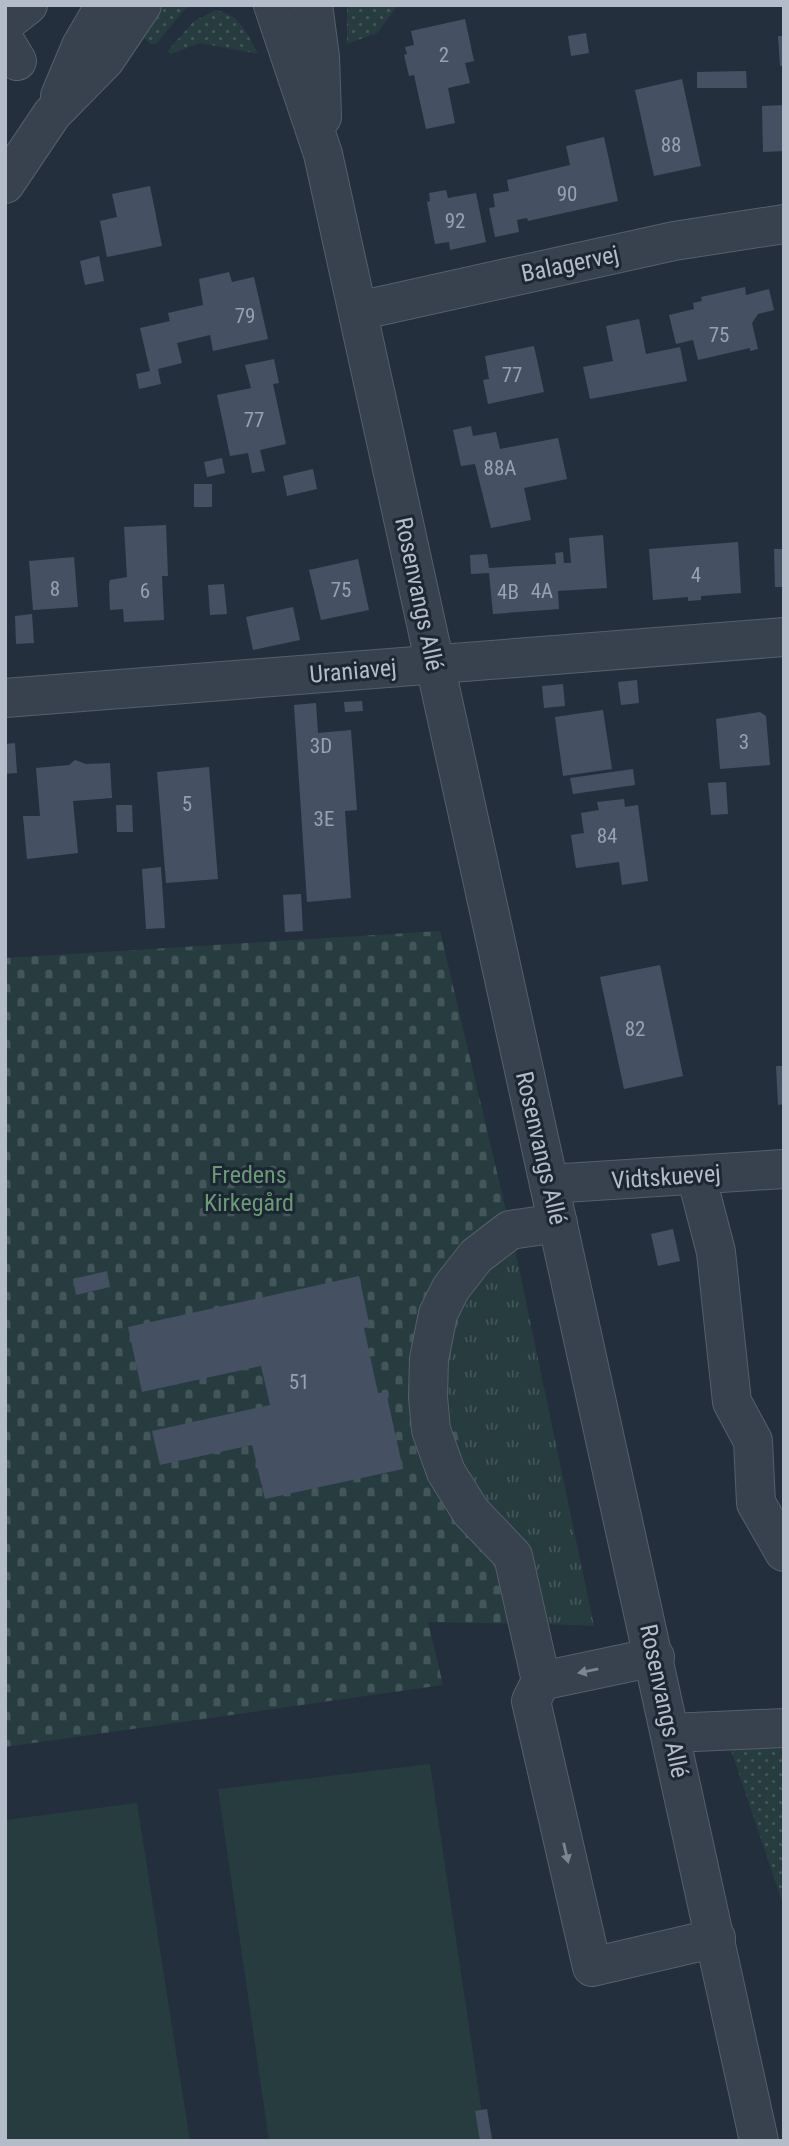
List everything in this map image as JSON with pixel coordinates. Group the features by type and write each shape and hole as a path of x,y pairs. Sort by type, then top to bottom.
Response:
{"street":[{"path":"5,23 28,5"},
{"path":"52,114 80,46 105,5"},
{"path":"5,184 52,114 106,60 142,5"},
{"name":"Rosenvangs Allé","path":"272,5 323,154 655,1657 759,2141"},
{"name":"Rosenvangs Allé","path":"313,5 320,57 323,154"},
{"name":"Balagervej","path":"358,311 674,241 784,224"},
{"name":"Uraniavej","path":"5,698 784,637"},
{"name":"Vidtskuevej","path":"549,1184 784,1169"},
{"path":"695,1175 716,1252 732,1402 753,1441 756,1503 784,1552"},
{"path":"558,1223 510,1230 476,1256 451,1288 438,1314 429,1371 432,1430 446,1472 471,1512 513,1556 541,1681 531,1701 592,1967 716,1938"},
{"path":"541,1681 655,1657"},
{"path":"671,1733 784,1728"}],"green space":[{"path":"161,5 193,5 185,9 156,44 151,44 138,33"},
{"path":"347,5 398,5 377,33 347,44"},
{"path":"215,10 237,20 258,54 200,43 171,54 167,52 193,22"},
{"name":"Fredens Kirkegård","path":"440,931 515,1249 467,1303 450,1343 444,1376 464,1461 546,1624 428,1622 443,1685 5,1747 5,958"},
{"path":"515,1249 594,1626 546,1624 464,1461 444,1376 450,1343 467,1303"},
{"path":"784,1747 784,1907 731,1750"},
{"path":"430,1764 486,2141 269,2141 218,1789"},
{"path":"137,1803 190,2141 5,2141 5,1820"}],"building":[{"path":"465,19 474,61 465,63 470,83 448,88 455,123 426,129 414,75 409,76 405,47 414,45 411,31"},
{"path":"586,33 589,53 571,56 568,36"},
{"path":"778,36 784,36 784,66 780,66"},
{"path":"746,71 747,88 697,88 697,72"},
{"path":"682,79 701,166 654,176 635,90"},
{"path":"784,105 784,151 763,152 762,106"},
{"path":"604,137 618,201 528,221 527,218 517,220 519,232 495,237 489,208 495,207 493,194 509,191 507,180 570,165 566,146"},
{"path":"150,186 162,246 107,257 100,221 117,217 112,194"},
{"path":"446,190 448,198 476,193 486,242 450,250 449,242 435,244 427,202 430,201 429,193"},
{"path":"99,256 104,281 85,285 80,261"},
{"path":"229,272 232,282 254,277 268,339 213,351 210,335 177,343 182,363 158,369 161,384 139,389 136,374 150,371 140,328 170,321 168,313 203,305 199,279"},
{"path":"745,287 746,295 769,289 774,310 758,314 752,323 758,349 750,351 750,348 698,360 693,340 676,344 669,315 694,309 693,303 702,301 701,297"},
{"path":"639,319 646,354 680,347 687,381 590,399 583,367 613,361 606,326"},
{"path":"534,346 544,392 488,404 483,380 489,379 485,356"},
{"path":"274,359 279,383 273,384 286,444 260,450 265,471 252,473 248,453 230,456 217,395 251,388 245,365"},
{"path":"471,426 473,436 496,432 500,449 558,438 567,479 524,488 531,520 491,528 475,464 461,466 453,430"},
{"path":"222,458 225,473 207,477 204,462"},
{"path":"313,469 317,489 287,496 283,476"},
{"path":"194,484 212,484 212,507 194,507"},
{"path":"166,525 168,576 162,576 164,620 124,622 123,609 110,610 109,584 110,580 127,577 124,527"},
{"path":"603,535 607,588 558,591 559,609 493,614 489,573 471,574 470,555 487,554 489,568 556,564 555,553 563,552 564,563 571,563 569,538"},
{"path":"738,542 741,593 701,596 701,600 688,601 688,597 653,600 649,549"},
{"path":"774,549 784,549 784,587 775,587"},
{"path":"74,557 78,607 33,610 29,561"},
{"path":"358,559 369,610 321,620 309,570"},
{"path":"224,584 227,614 210,615 208,585"},
{"path":"293,607 300,640 253,650 246,617"},
{"path":"32,614 34,643 16,644 15,616"},
{"path":"637,680 639,703 621,705 618,682"},
{"path":"563,684 565,706 544,708 542,686"},
{"path":"362,701 363,711 345,712 344,702"},
{"path":"316,703 318,733 351,730 357,810 345,811 351,898 307,902 294,705"},
{"path":"603,710 612,769 563,776 555,717"},
{"path":"760,712 766,716 770,765 720,769 716,719"},
{"path":"15,743 17,773 5,774 5,744"},
{"path":"75,760 86,764 110,763 112,798 73,801 78,853 27,859 23,816 40,816 36,768 69,765"},
{"path":"209,767 218,879 166,883 157,772"},
{"path":"633,769 635,785 573,794 570,778"},
{"path":"726,782 728,814 711,815 708,783"},
{"path":"624,799 625,807 638,805 648,881 622,885 619,862 576,868 571,835 584,833 581,813 599,810 597,802"},
{"path":"116,805 132,805 133,832 117,832"},
{"path":"161,867 165,928 146,929 142,869"},
{"path":"301,894 303,931 285,932 283,895"},
{"path":"660,965 683,1076 624,1089 600,977"},
{"path":"776,1066 784,1066 784,1104 778,1105"},
{"path":"673,1229 680,1261 658,1266 651,1234"},
{"path":"107,1271 110,1287 76,1295 73,1279"},
{"path":"359,1276 370,1327 364,1328 378,1393 386,1392 403,1469 265,1499 252,1445 160,1465 152,1431 270,1405 261,1366 142,1392 128,1327"},
{"path":"487,2109 492,2139 480,2141 475,2111"}]}
